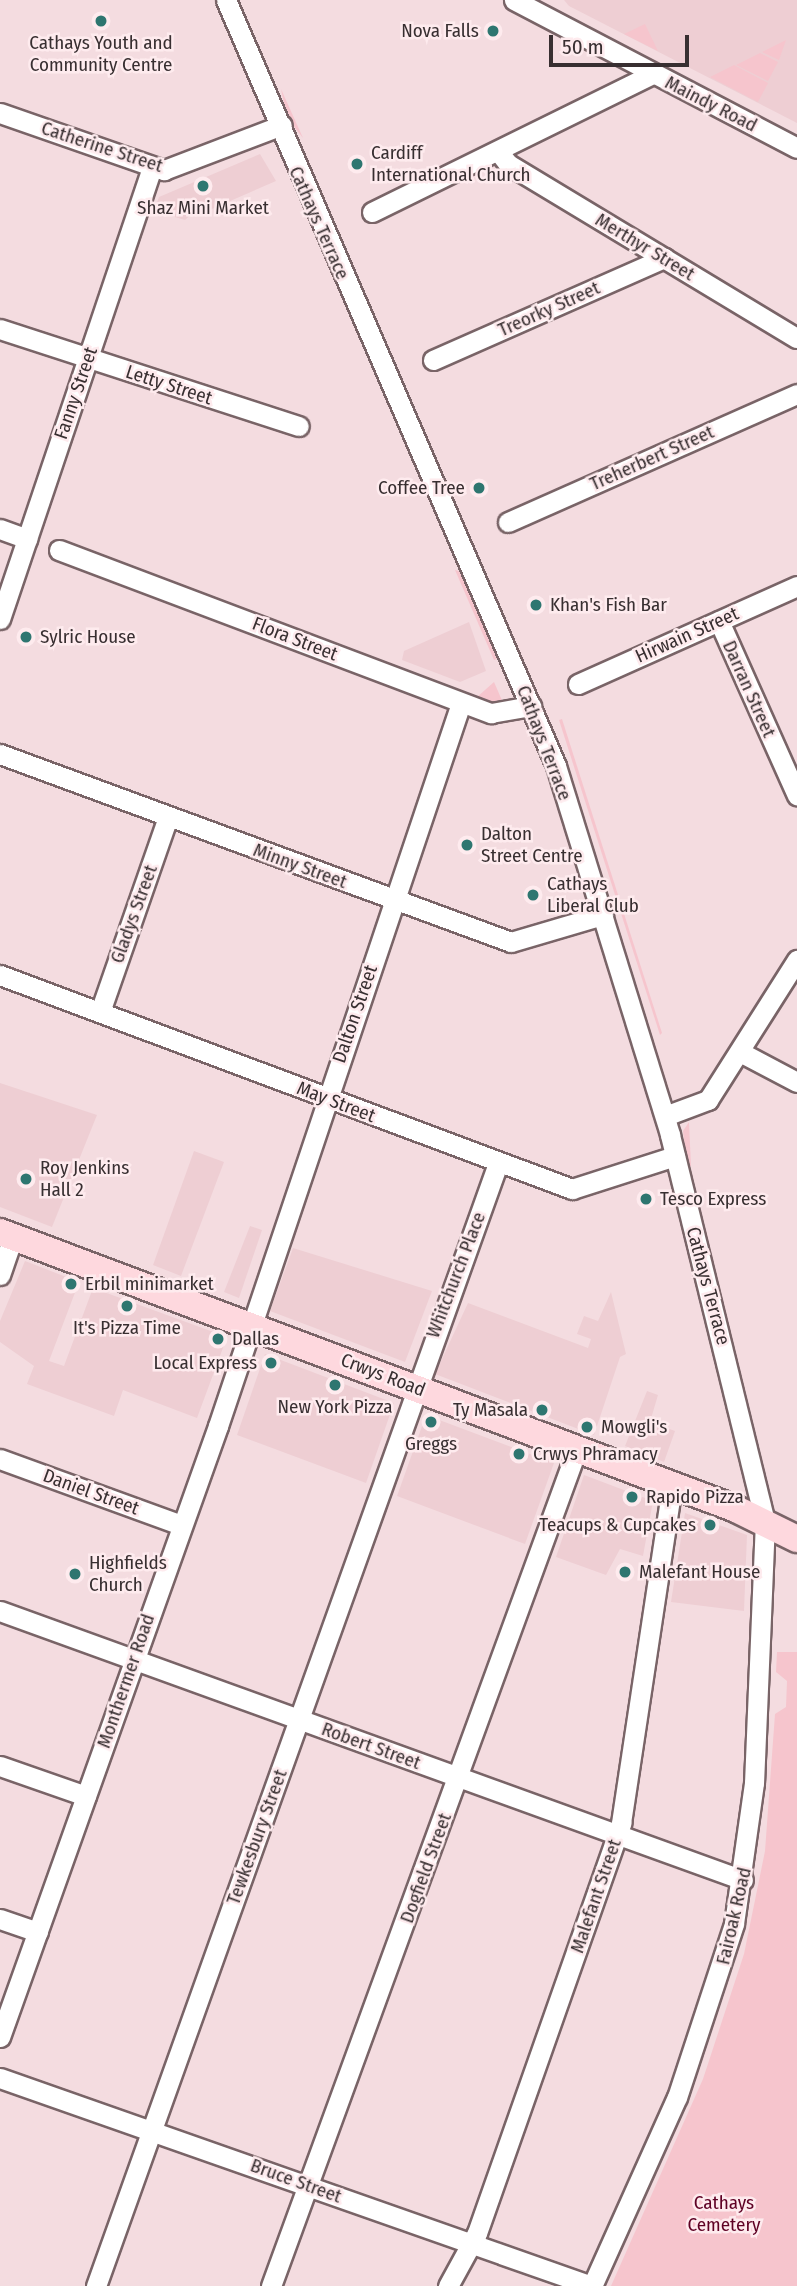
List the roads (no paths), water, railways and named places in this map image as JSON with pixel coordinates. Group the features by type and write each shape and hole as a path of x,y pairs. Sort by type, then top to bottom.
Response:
{"main road":[{"name":"Crwys Road","path":"7,1235 672,1485 765,1521 797,1539"}],"street":[{"name":"Cathays Terrace","path":"226,0 282,125 289,154 531,706 603,915 665,1116 765,1521"},
{"name":"Maindy Road","path":"514,0 797,148"},
{"path":"372,212 652,74"},
{"name":"Catherine Street","path":"0,113 152,167 185,166 282,125"},
{"name":"Merthyr Street","path":"498,151 503,161 797,338"},
{"name":"Fanny Street","path":"0,618 152,167"},
{"name":"Treorky Street","path":"433,360 664,258"},
{"name":"Letty Street","path":"0,329 299,426"},
{"name":"Treherbert Street","path":"508,522 797,394"},
{"path":"0,529 27,539"},
{"name":"Flora Street","path":"59,550 497,715 531,706"},
{"name":"Hirwain Street","path":"578,684 797,586"},
{"name":"Darran Street","path":"719,621 797,795"},
{"name":"Dalton Street","path":"250,1325 461,703"},
{"name":"Minny Street","path":"0,754 393,901 511,942 603,915"},
{"name":"Gladys Street","path":"100,1012 168,817"},
{"path":"665,1116 708,1100 797,960"},
{"name":"May Street","path":"0,975 498,1163 580,1189 675,1156"},
{"path":"740,1052 797,1082"},
{"name":"Whitchurch Place","path":"415,1388 498,1163"},
{"path":"0,1275 7,1235"},
{"name":"Monthermer Road","path":"0,2037 250,1325"},
{"name":"Tewkesbury Street","path":"96,2286 415,1388"},
{"name":"Dogfield Street","path":"271,2286 312,2186 577,1449"},
{"name":"Daniel Street","path":"0,1459 181,1525"},
{"name":"Malefant Street","path":"448,2286 472,2244 617,1834 672,1485"},
{"name":"Fairoak Road","path":"592,2286 703,2029 743,1880 754,1783 765,1521"},
{"name":"Robert Street","path":"0,1611 743,1880"},
{"path":"0,1766 86,1796"},
{"path":"0,1919 37,1932"},
{"name":"Bruce Street","path":"0,2078 152,2129 592,2286"}],"place":[{"name":"Cathays Youth and Community Centre","path":"101,21"},
{"name":"Nova Falls","path":"493,31"},
{"name":"Cardiff International Church","path":"357,164"},
{"name":"Shaz Mini Market","path":"203,186"},
{"name":"Coffee Tree","path":"479,488"},
{"name":"Khan's Fish Bar","path":"536,605"},
{"name":"Sylric House","path":"26,637"},
{"name":"Dalton Street Centre","path":"467,845"},
{"name":"Cathays Liberal Club","path":"533,895"},
{"name":"Roy Jenkins Hall 2","path":"26,1179"},
{"name":"Tesco Express","path":"646,1199"},
{"name":"Erbil minimarket","path":"71,1284"},
{"name":"It's Pizza Time","path":"127,1306"},
{"name":"Dallas","path":"218,1339"},
{"name":"Local Express","path":"271,1363"},
{"name":"New York Pizza","path":"335,1385"},
{"name":"Ty Masala","path":"542,1410"},
{"name":"Greggs","path":"431,1422"},
{"name":"Mowgli's","path":"587,1427"},
{"name":"Crwys Phramacy","path":"519,1454"},
{"name":"Rapido Pizza","path":"632,1497"},
{"name":"Teacups & Cupcakes","path":"710,1525"},
{"name":"Malefant House","path":"625,1572"},
{"name":"Highfields Church","path":"75,1574"}],"park label":[{"name":"Cathays Cemetery","path":"724,2214"}]}
